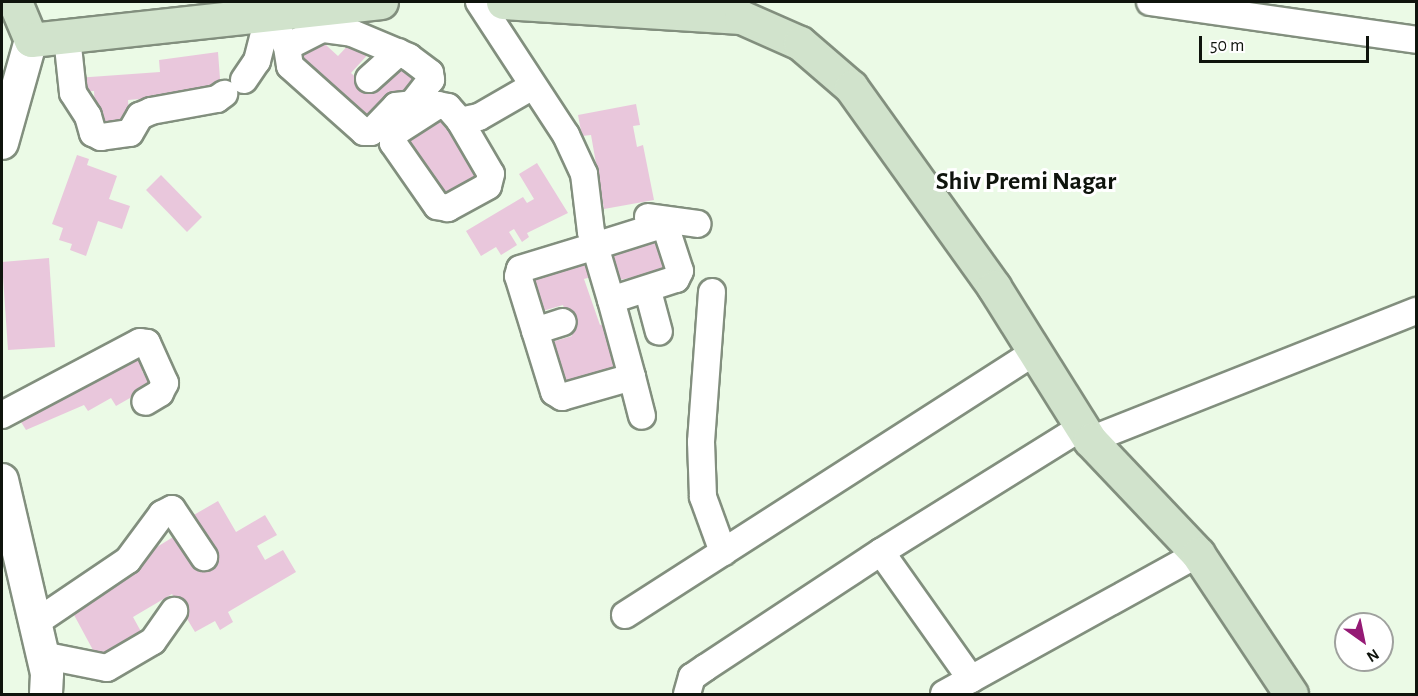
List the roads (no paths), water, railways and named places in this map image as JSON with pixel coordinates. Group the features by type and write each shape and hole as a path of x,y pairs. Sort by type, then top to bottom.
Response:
{"main road":[{"path":"15,2 31,40 381,2"},
{"path":"503,2 741,17 800,42 851,87 994,287 1086,434 1198,554 1290,694"}],"street":[{"path":"479,2 566,135 584,174 593,239 642,416"},
{"path":"1150,2 1416,40"},
{"path":"269,14 287,47 290,66 364,132 371,132 396,106 412,104 431,80 430,73 399,52 352,33 322,29 287,47"},
{"path":"67,37 73,93 85,109 93,133 101,137 130,133 140,116 151,111 218,99 234,87 257,61 269,14"},
{"path":"3,134 31,40"},
{"path":"369,79 399,52"},
{"path":"460,121 480,117 533,86"},
{"path":"632,377 562,397 554,392 518,276 520,269 644,218 698,224"},
{"path":"593,239 659,226 666,228 680,271 676,279 648,291 611,300"},
{"path":"648,291 659,332"},
{"path":"712,292 701,442 703,497 723,552"},
{"path":"687,694 692,677 881,552 1086,434 1416,311"},
{"path":"535,330 562,322"},
{"path":"2,415 140,342 147,343 165,383 160,393 145,402"},
{"path":"625,615 1035,352"},
{"path":"2,480 42,655 46,694"},
{"path":"35,623 128,560 162,514 172,509 204,557"},
{"path":"881,552 971,679"},
{"path":"944,694 1198,554"},
{"path":"42,655 107,668 153,641 174,611"}],"district":[{"name":"Shiv Premi Nagar","path":"1026,182"}]}
